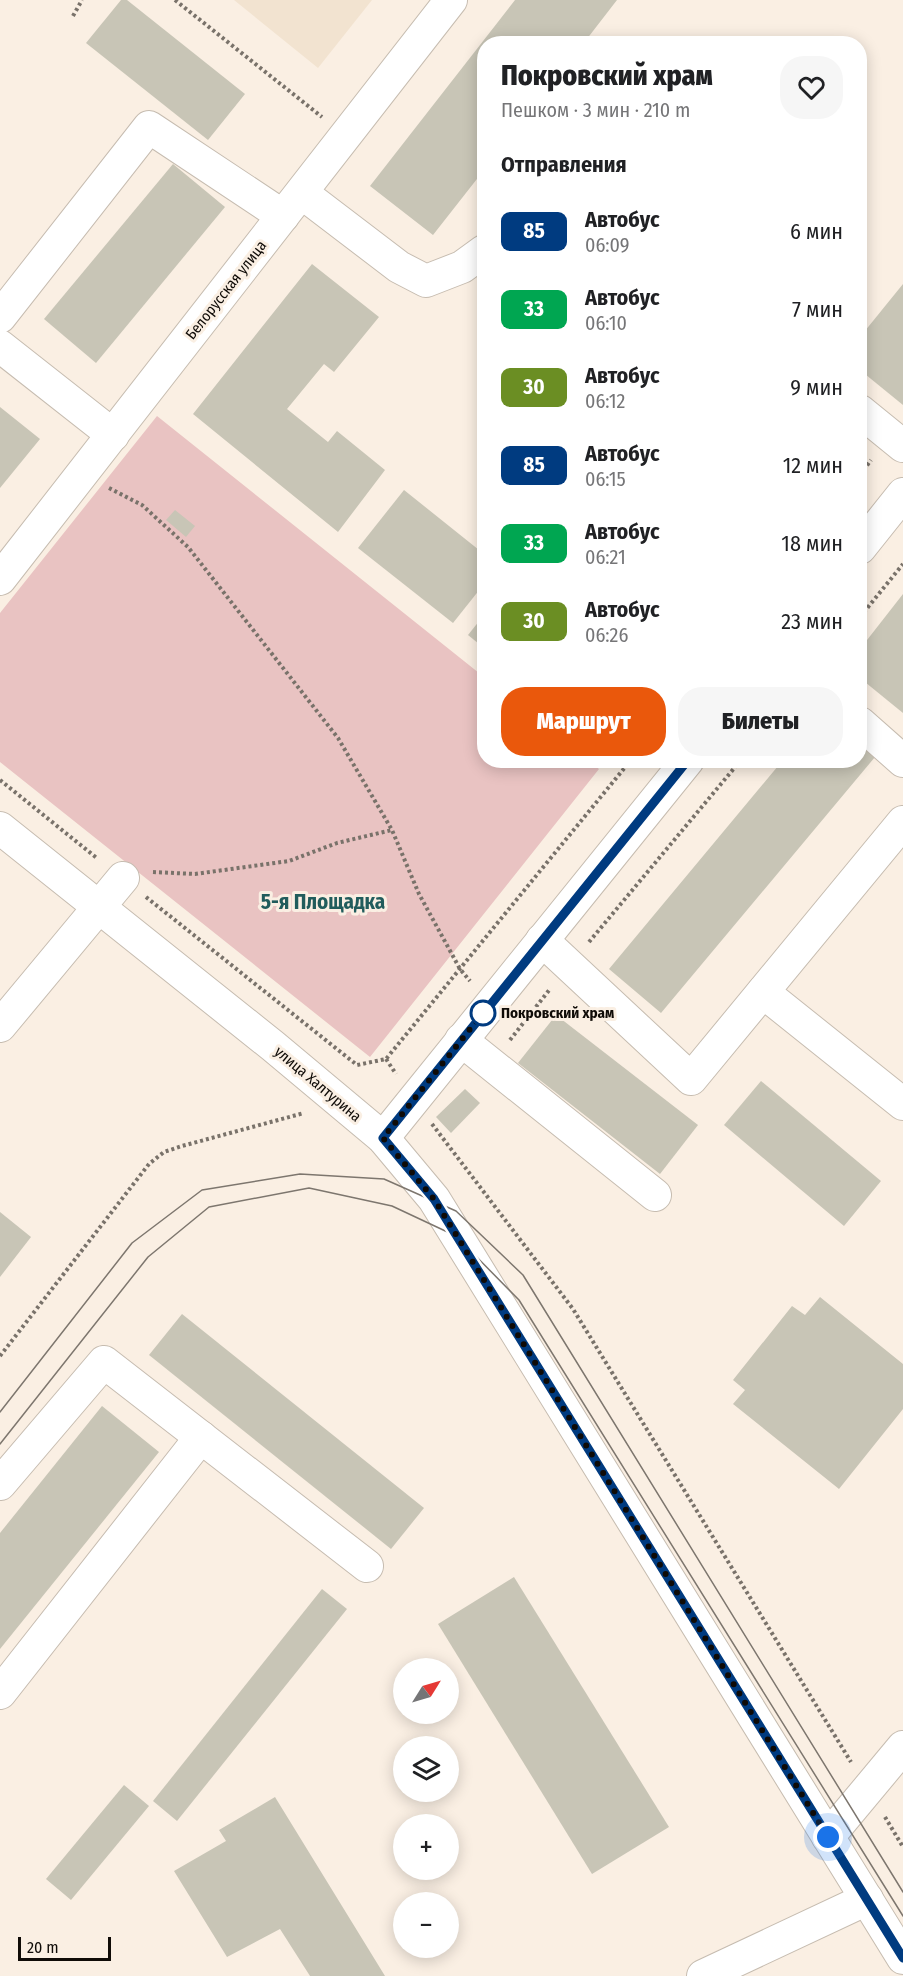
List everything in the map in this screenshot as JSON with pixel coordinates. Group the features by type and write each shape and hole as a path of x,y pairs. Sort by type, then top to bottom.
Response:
{"street":[{"name":"Белорусская улица","path":"0,579 451,0"},
{"path":"0,317 149,127 283,216"},
{"path":"302,193 399,267 426,281 462,267 477,256"},
{"path":"0,346 113,435"},
{"path":"867,417 903,446"},
{"path":"867,539 903,495"},
{"path":"867,729 903,761"},
{"path":"383,1138 682,768"},
{"path":"542,940 691,1079 903,822"},
{"name":"улица Халтурина","path":"0,828 383,1138 434,1199 903,1958"},
{"path":"0,1026 123,878"},
{"path":"763,992 903,1104"},
{"path":"461,1040 655,1195"},
{"path":"4,1471 104,1362 367,1566"},
{"path":"0,1693 201,1437"},
{"path":"828,1837 903,1747"},
{"path":"703,1976 867,1899"}],"path":[{"path":"73,16 82,0"},
{"path":"175,0 346,135"},
{"path":"82,474 142,505 189,548 338,738 393,830 419,894 460,969 489,1005"},
{"path":"867,608 903,564"},
{"path":"0,1356 149,1164 164,1152 307,1113 330,1094 357,1065 386,1059 624,768"},
{"path":"490,1064 734,768"},
{"path":"0,780 357,1065"},
{"path":"123,878 151,872 195,874 289,861 337,843 393,830"},
{"path":"386,1059 573,1309 903,1847"}],"shaded area":[{"path":"234,0 372,0 318,68"},
{"path":"157,416 477,671 477,768 599,769 370,1057 0,762 0,613"}],"building":[{"path":"121,0 127,0 245,94 208,140 86,43"},
{"path":"515,0 617,0 589,36 487,36"},
{"path":"477,49 477,179 433,235 370,186"},
{"path":"173,164 225,207 96,363 44,319"},
{"path":"312,264 379,317 334,372 324,364 287,409 328,442 337,431 385,470 338,532 193,414"},
{"path":"903,284 903,405 867,376 867,328"},
{"path":"0,407 40,439 0,488"},
{"path":"404,490 477,548 477,593 453,623 358,548"},
{"path":"175,510 195,526 186,537 166,520"},
{"path":"903,594 903,713 867,684 867,640"},
{"path":"477,624 477,642 468,635"},
{"path":"867,750 875,757 867,767"},
{"path":"776,768 866,768 661,1013 609,969"},
{"path":"556,1015 698,1125 660,1174 518,1063"},
{"path":"761,1081 881,1181 844,1226 724,1125"},
{"path":"465,1089 480,1103 451,1133 436,1117"},
{"path":"0,1212 31,1237 0,1277"},
{"path":"820,1297 903,1364 903,1409 839,1489 733,1404 745,1390 733,1380 792,1306 805,1315"},
{"path":"182,1314 424,1508 391,1549 149,1355"},
{"path":"102,1406 159,1452 0,1649 0,1533"},
{"path":"514,1577 669,1827 592,1874 438,1624"},
{"path":"322,1589 347,1609 177,1821 153,1801"},
{"path":"124,1785 149,1806 71,1900 46,1879"},
{"path":"275,1797 385,1976 310,1976 280,1929 227,1957 174,1871 226,1841 219,1830"}],"tram line":[{"path":"0,1412 132,1243 202,1190 300,1174 384,1179 456,1211 523,1275 903,1892"},
{"path":"0,1444 148,1257 209,1207 309,1188 392,1206 456,1236 519,1300 903,1916"}],"bus line":[{"name":"85","path":"682,768 383,1138 434,1199 903,1958"}],"place":[{"name":"Покровский храм","path":"483,1013"}],"district":[{"name":"5-я Площадка","path":"323,902"}],"route":[{"path":"483,1013 383,1138 434,1199 828,1837"}]}
